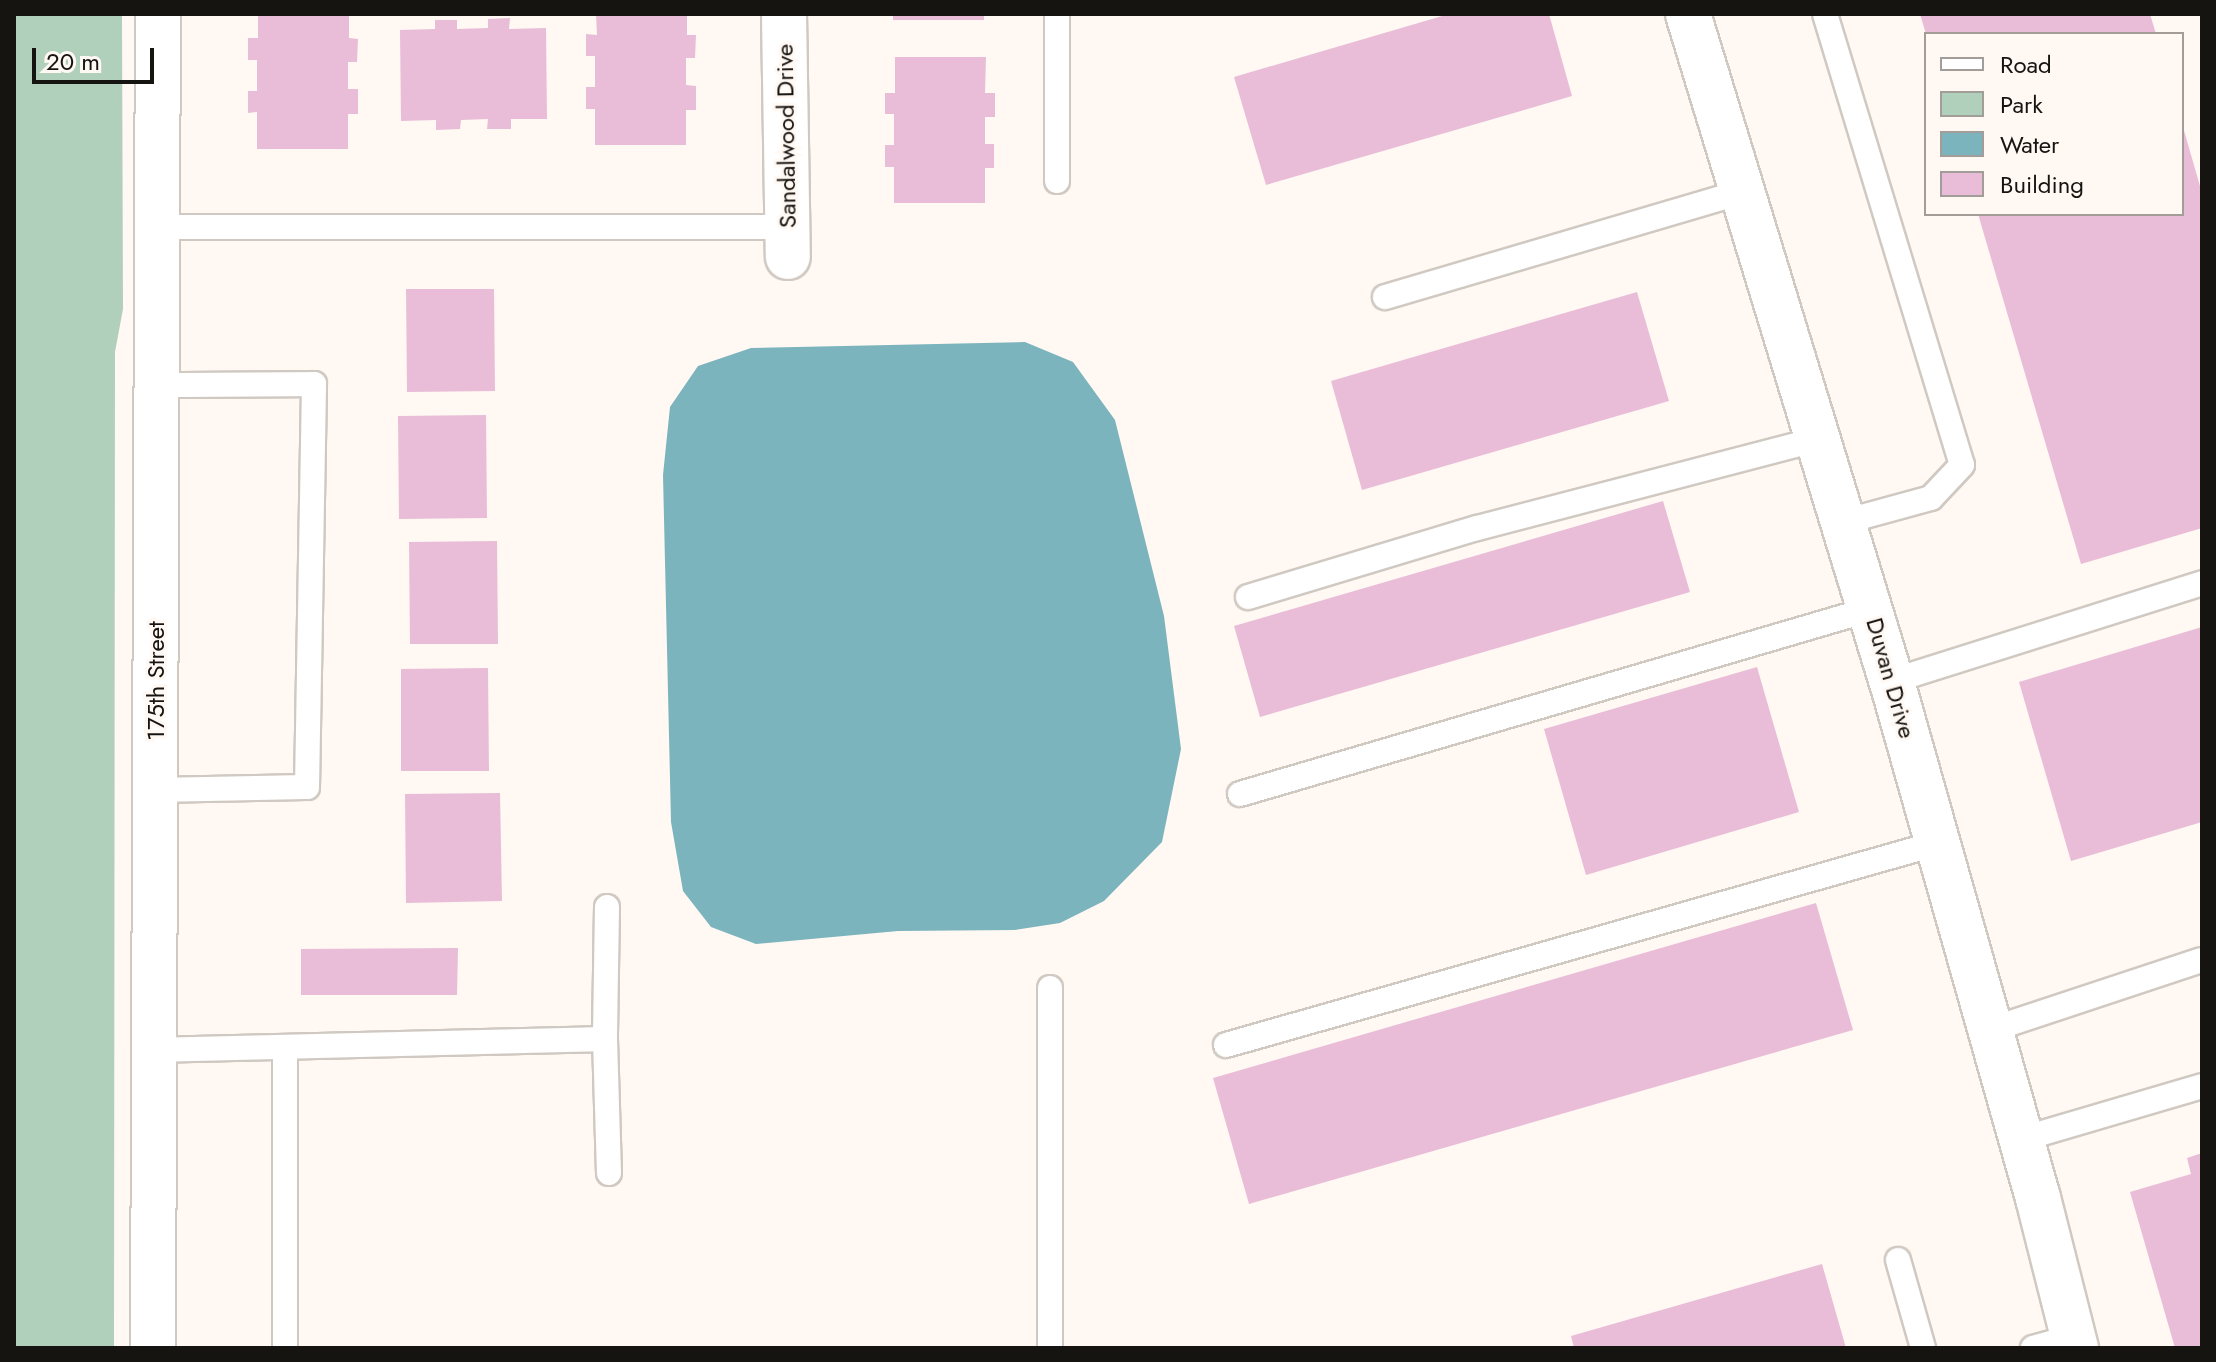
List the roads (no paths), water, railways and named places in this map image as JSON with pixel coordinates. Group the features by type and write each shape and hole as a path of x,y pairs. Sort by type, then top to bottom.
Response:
{"street":[{"name":"175th Street","path":"153,1348 158,14"},
{"name":"Sandalwood Drive","path":"784,14 788,242"},
{"name":"Duvan Drive","path":"1688,14 1871,609 2022,1139 2061,1344"}],"lane":[{"path":"1057,14 1057,181"},
{"path":"1825,14 1962,465 1931,498 1843,522"},
{"path":"1385,297 1742,192"},
{"path":"157,227 788,242"},
{"path":"155,790 307,787 314,384 157,385"},
{"path":"1248,597 1477,528 1818,439"},
{"path":"1892,681 2202,583"},
{"path":"1240,794 1871,609"},
{"path":"1226,1045 1938,843"},
{"path":"607,907 605,1039 609,1173"},
{"path":"1990,1030 2202,960"},
{"path":"1050,988 1050,1348"},
{"path":"154,1050 605,1039"},
{"path":"285,1047 285,1348"},
{"path":"2022,1139 2202,1086"},
{"path":"1898,1260 1923,1348"}],"water":[{"path":"1025,342 1073,362 1115,420 1164,616 1181,749 1162,842 1104,901 1060,923 1015,930 898,931 756,944 711,927 683,891 671,822 663,475 670,407 698,366 751,348"}]}
